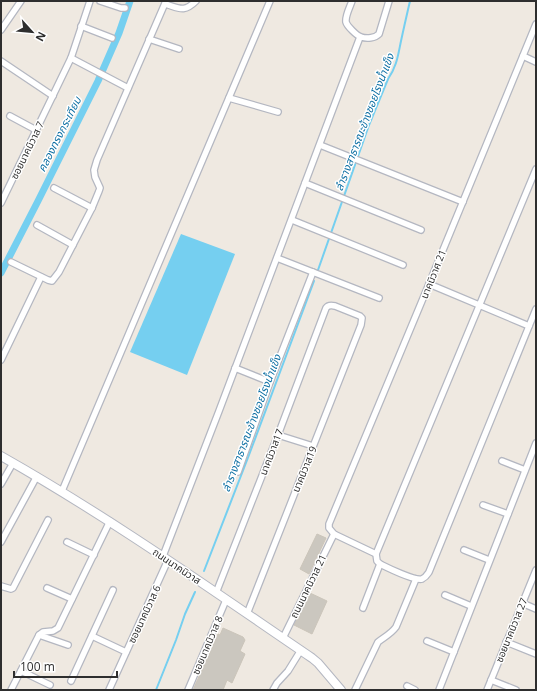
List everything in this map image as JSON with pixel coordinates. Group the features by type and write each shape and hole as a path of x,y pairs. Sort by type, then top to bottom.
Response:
{"main road":[{"name":"ถนนนาคนิวาส","path":"1,456 37,476 110,521 301,650 318,663 341,690"}],"street":[{"path":"1,30 21,1"},
{"name":"ซอยนาคนิวาส 7","path":"1,203 71,58 90,1"},
{"path":"100,1 125,8"},
{"path":"11,262 48,280 52,281 54,279 92,208 100,188 94,170 97,160 165,2 182,10 190,7 196,1"},
{"path":"62,491 270,1"},
{"path":"352,1 346,20 347,26 360,37 373,38 379,34 389,1"},
{"name":"นาคนิวาศ 21","path":"334,534 331,532 329,524 536,24"},
{"path":"81,26 112,38"},
{"name":"ซอยนาคนิวาส 6","path":"109,690 165,558 360,37"},
{"path":"149,39 179,49"},
{"path":"523,56 536,62"},
{"path":"71,58 128,88"},
{"path":"1,61 53,96"},
{"path":"229,98 278,112"},
{"path":"10,116 36,130"},
{"path":"320,145 463,202"},
{"path":"536,169 376,554 377,561 380,564 416,579 423,578 429,572 536,309"},
{"path":"305,183 421,230"},
{"path":"54,188 92,208"},
{"path":"292,220 403,265"},
{"path":"37,226 73,245"},
{"path":"277,258 379,298"},
{"path":"238,472 270,382 313,272"},
{"path":"1,360 41,277"},
{"path":"429,284 529,326"},
{"name":"นาคนิวาส19","path":"247,614 362,318 334,306 328,306 325,310"},
{"name":"นาคนิวาส17","path":"216,593 325,310"},
{"path":"235,368 270,382"},
{"path":"278,435 313,446"},
{"path":"439,690 536,443"},
{"path":"502,461 525,470"},
{"path":"1,484 14,463"},
{"path":"1,542 37,476"},
{"path":"484,505 508,514"},
{"path":"1,586 11,589 13,588 48,520"},
{"path":"12,690 39,635 43,632 53,631 58,628 110,521"},
{"path":"334,534 376,554"},
{"name":"ถนนนาคนิวาส 21","path":"283,638 334,534"},
{"path":"67,542 94,555"},
{"path":"464,550 490,560"},
{"path":"363,608 380,564"},
{"name":"ซอยนาคนิวาส 27","path":"487,690 536,571"},
{"path":"355,690 378,642 392,632 396,627 416,579"},
{"path":"47,588 72,599"},
{"path":"71,681 113,590"},
{"path":"445,595 471,606"},
{"name":"ซอยนาคนิวาส 8","path":"188,690 226,600"},
{"path":"522,603 536,609"},
{"path":"39,635 68,645"},
{"path":"92,636 126,652"},
{"path":"427,641 454,652"},
{"path":"506,642 536,654"},
{"path":"273,690 288,671 301,650"},
{"path":"21,671 50,685"},
{"path":"491,680 516,690"},
{"path":"406,686 415,690"}],"water":[{"path":"181,234 235,254 187,375 130,352"}],"building":[{"path":"317,534 326,538 309,574 300,569"},
{"path":"310,593 327,601 312,634 294,625"},
{"path":"223,628 243,637 245,640 240,651 245,654 232,683 227,680 223,690 193,690 218,634 220,635"}],"waterway":[{"name":"คลองทรงกระเทียม","path":"1,273 98,81 119,33 130,1"},
{"name":"ลำรางสาธารณะข้างซอยโรงน้ำแข็ง","path":"318,270 369,125 395,65 410,1"},
{"name":"ลำรางสาธารณะข้างซอยโรงน้ำแข็ง","path":"204,571 314,281"},
{"name":"ลำรางสาธารณะข้างซอยโรงน้ำแข็ง","path":"156,690 195,592"}]}
